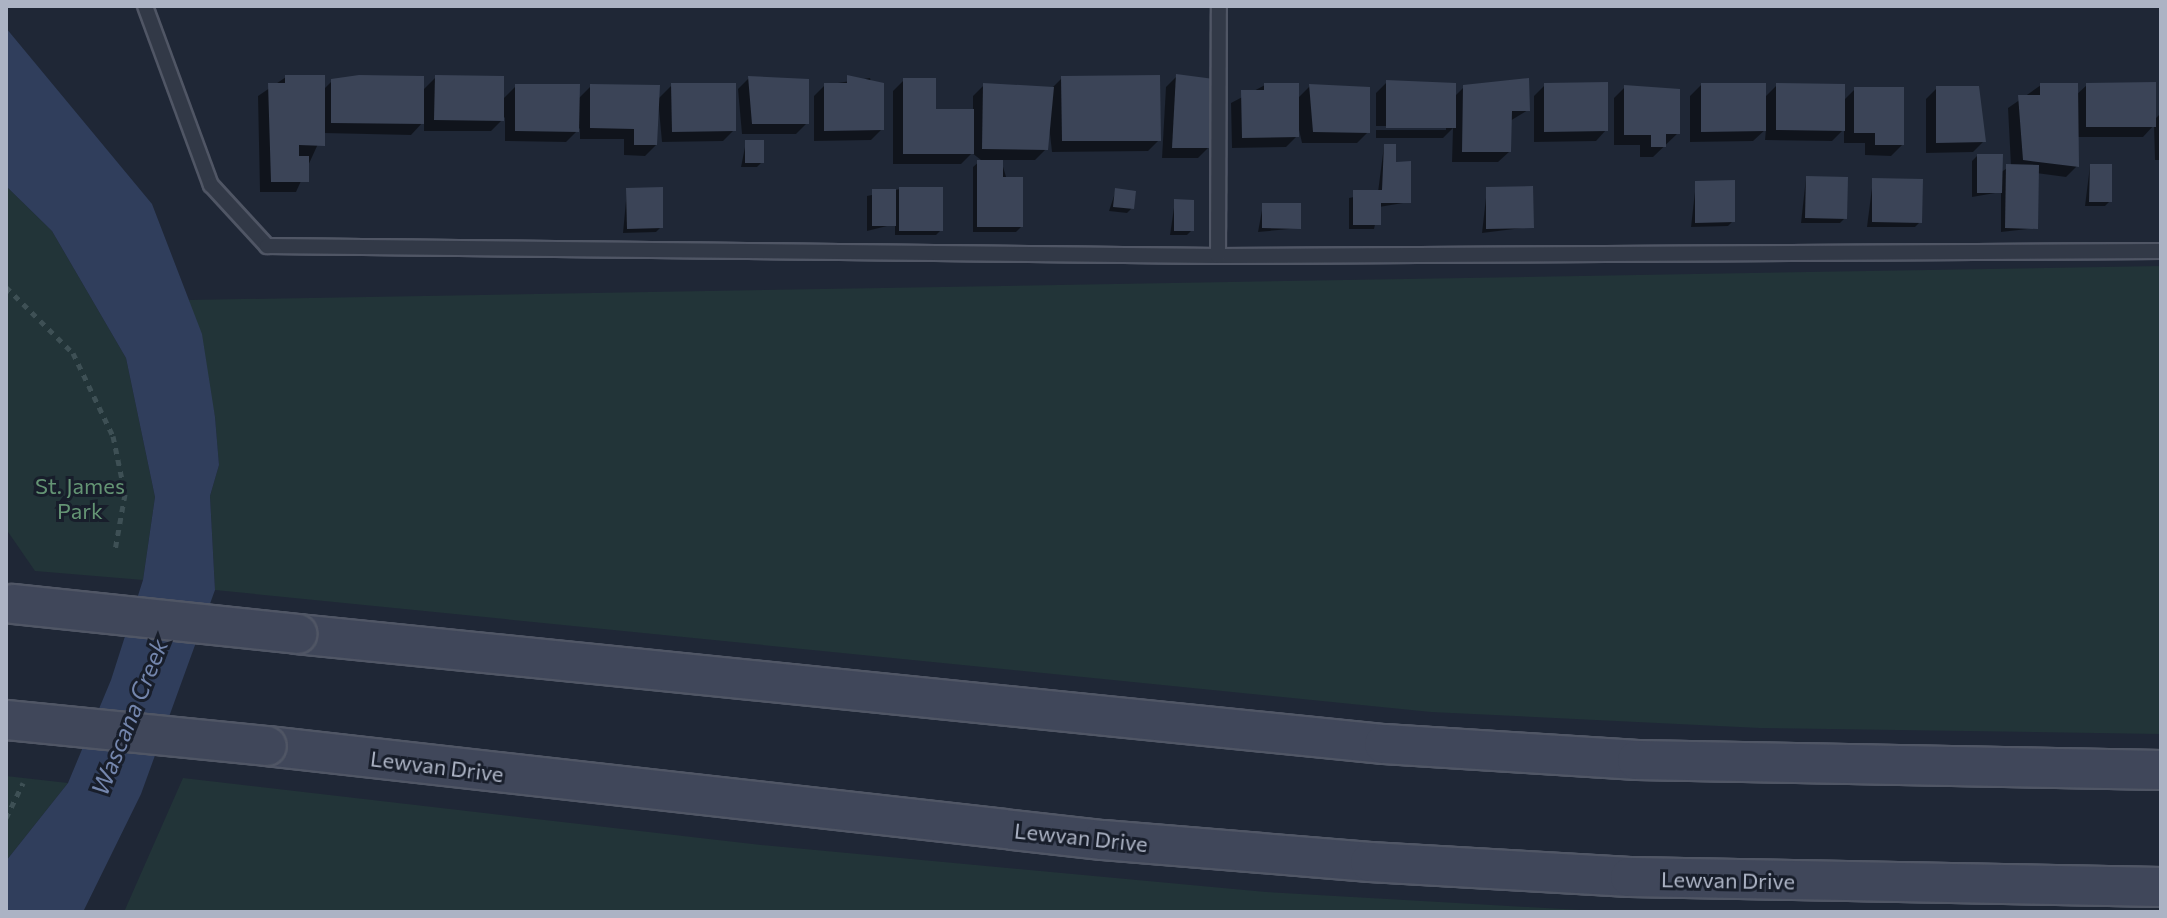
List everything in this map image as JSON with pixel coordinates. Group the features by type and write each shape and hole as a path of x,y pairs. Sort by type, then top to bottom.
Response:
{"main road":[{"path":"10,604 1384,744 1685,761 2161,770"},
{"name":"Lewvan Drive","path":"6,720 267,746 1103,840 1370,862 1630,877 2161,887"}],"lane":[{"path":"145,6 211,185 267,246 1218,256 2161,251"},
{"path":"1218,256 1219,6"}],"path":[{"path":"6,287 73,353 113,436 125,494 115,550"},
{"path":"6,818 23,783"}],"green space":[{"name":"St. James Park","path":"6,186 52,231 126,358 155,497 143,580 35,571 6,529"},
{"path":"2161,266 2161,734 1760,728 1431,712 215,590 210,496 219,465 215,417 189,300"},
{"path":"6,776 68,783 6,861"},
{"path":"183,778 761,845 1266,892 1615,912 124,912"}],"water":[{"name":"Wascana Creek","path":"6,28 152,204 202,334 215,417 219,465 210,496 215,590 141,794 83,912 6,912 6,861 68,783 111,680 143,580 155,497 126,358 52,231 6,186"}],"building":[{"path":"1176,74 1214,79 1211,148 1172,148"},
{"path":"285,75 325,75 325,146 299,145 299,156 309,156 309,182 271,182 268,83 285,83"},
{"path":"359,75 424,76 424,124 331,123 331,79"},
{"path":"435,75 504,76 504,121 434,120"},
{"path":"847,75 884,83 884,130 824,131 824,83 847,83"},
{"path":"1160,75 1161,141 1062,141 1061,76"},
{"path":"748,76 809,79 809,124 752,124"},
{"path":"903,78 936,78 936,109 974,109 974,154 903,154"},
{"path":"1529,78 1530,111 1512,111 1511,152 1462,152 1463,85"},
{"path":"1386,80 1456,83 1456,128 1386,128"},
{"path":"1608,82 1608,131 1544,132 1544,83"},
{"path":"2156,82 2156,127 2086,127 2086,83"},
{"path":"671,83 736,83 736,131 672,132"},
{"path":"983,83 1054,87 1048,150 982,149"},
{"path":"1264,83 1299,83 1299,137 1242,138 1241,90 1264,90"},
{"path":"1701,83 1766,83 1766,131 1701,132"},
{"path":"1776,83 1845,84 1845,131 1776,130"},
{"path":"2040,83 2078,83 2079,167 2023,160 2018,95 2040,95"},
{"path":"515,84 580,84 579,132 515,131"},
{"path":"590,84 660,85 657,145 634,145 634,129 590,128"},
{"path":"1309,84 1370,87 1370,133 1313,132"},
{"path":"1624,85 1680,89 1680,134 1666,134 1666,147 1651,147 1651,135 1624,135"},
{"path":"1936,86 1979,86 1986,142 1936,143"},
{"path":"1854,87 1904,87 1904,145 1875,145 1875,133 1854,133"},
{"path":"745,140 764,140 764,163 745,163"},
{"path":"1384,144 1396,144 1396,162 1411,161 1411,203 1381,203 1381,225 1353,225 1353,190 1382,190"},
{"path":"1977,154 2003,154 2002,193 1977,193"},
{"path":"977,160 1003,160 1003,177 1023,177 1023,227 977,227"},
{"path":"2006,164 2039,165 2038,229 2005,228"},
{"path":"2090,164 2112,164 2112,202 2089,202"},
{"path":"1806,176 1848,177 1847,219 1805,218"},
{"path":"1872,178 1923,179 1922,223 1872,222"},
{"path":"1735,180 1735,222 1695,223 1695,181"},
{"path":"1533,186 1534,228 1486,229 1486,187"},
{"path":"663,187 663,228 627,229 626,188"},
{"path":"899,187 943,187 943,231 899,231"},
{"path":"1115,188 1136,191 1134,209 1113,207"},
{"path":"872,189 896,189 896,226 872,226"},
{"path":"1174,199 1194,200 1194,231 1174,231"},
{"path":"1262,203 1301,203 1301,229 1262,228"}]}
